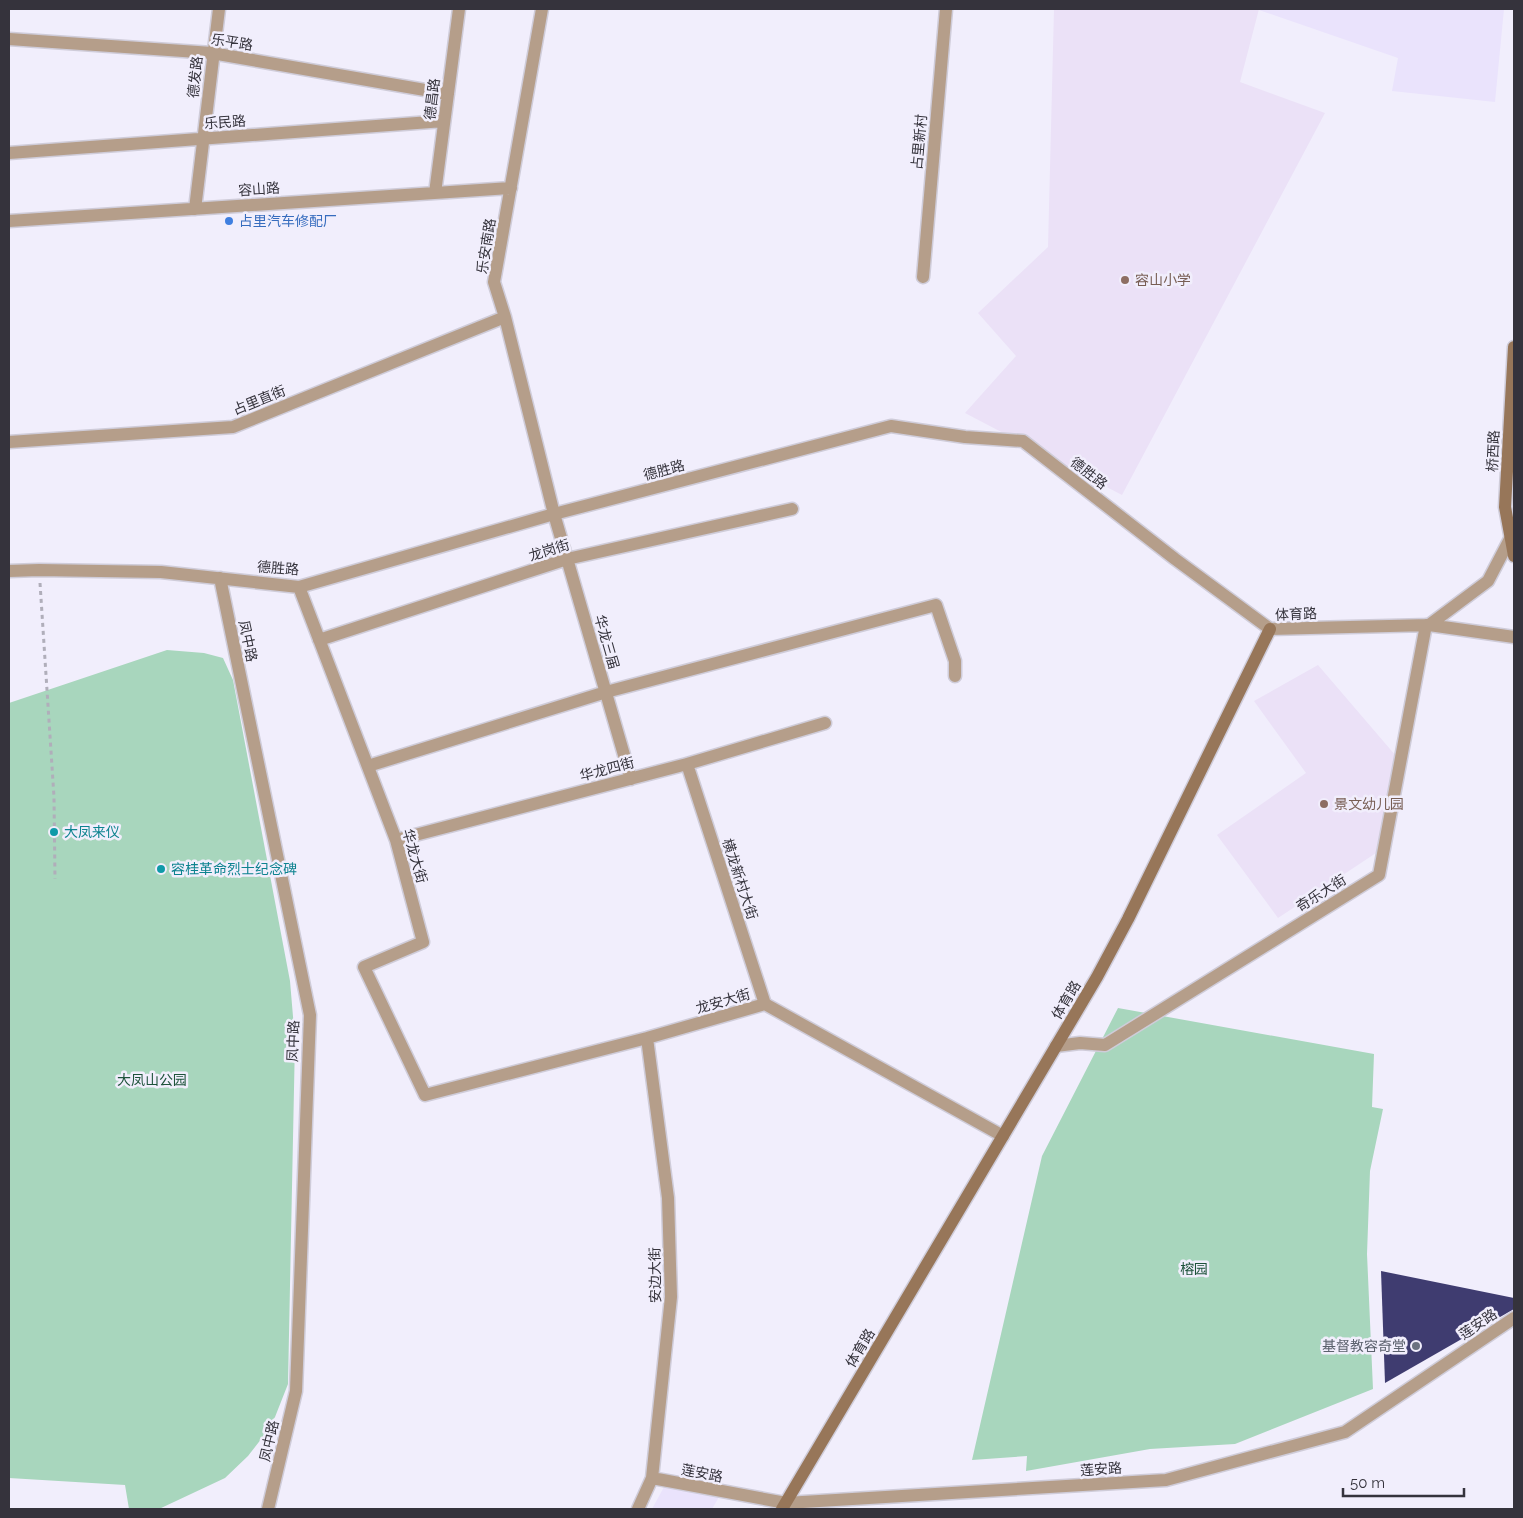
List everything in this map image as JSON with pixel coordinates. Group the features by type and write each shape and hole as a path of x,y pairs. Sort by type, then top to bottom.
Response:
{"street":[{"name":"德发路","path":"195,209 212,53 219,9"},
{"name":"德昌路","path":"435,193 459,9"},
{"name":"乐安南路","path":"542,9 494,282 505,317 554,514"},
{"name":"占里新村","path":"922,277 946,9"},
{"name":"乐平路","path":"9,39 212,53 448,94"},
{"name":"乐民路","path":"9,153 444,121"},
{"name":"容山路","path":"9,221 511,188"},
{"name":"占里直街","path":"9,442 232,427 505,317"},
{"name":"桥西路","path":"1514,347 1505,507 1514,556"},
{"name":"德胜路","path":"9,571 161,572 299,587 554,514 891,426 965,437 1023,441 1270,629"},
{"name":"龙岗街","path":"319,640 567,559 792,509"},
{"name":"华龙三届","path":"554,514 631,779"},
{"path":"1427,625 1488,581 1511,537"},
{"name":"凤中路","path":"220,578 310,1015 296,1391 268,1509"},
{"name":"华龙大街","path":"299,587 396,840 423,942 364,967 425,1095"},
{"path":"368,766 606,692 936,605 955,662 955,676"},
{"name":"体育路","path":"784,1506 1097,977 1128,919 1270,629 1427,625 1514,637"},
{"name":"奇乐大街","path":"1056,1046 1080,1043 1105,1045 1379,875 1427,625"},
{"name":"华龙四街","path":"396,840 687,764 826,723"},
{"name":"横龙新村大街","path":"687,764 765,1004"},
{"name":"龙安大街","path":"425,1095 647,1038 765,1004 1003,1136"},
{"name":"安边大街","path":"638,1509 652,1478 671,1298 668,1198 647,1038"},
{"name":"莲安路","path":"652,1478 784,1506 1166,1480 1345,1432 1514,1318"}],"path":[{"path":"39,570 54,797 55,879"}],"shaded area":[{"name":"容山小学","path":"1054,9 1259,9 1240,82 1325,113 1122,495 965,413 1016,356 978,313 1048,247"},
{"path":"1259,9 1504,9 1495,102 1392,91 1398,58"},
{"name":"景文幼儿园","path":"1318,665 1396,756 1376,853 1278,918 1217,835 1306,773 1254,701"},
{"path":"664,1487 719,1497 712,1509 652,1509"}],"green space":[{"name":"大凤山公园","path":"167,650 204,653 223,658 233,680 290,981 295,1040 288,1384 275,1417 262,1438 248,1456 225,1478 159,1509 129,1509 125,1485 9,1478 9,703"},
{"name":"榕园","path":"1118,1008 1374,1054 1372,1107 1383,1109 1370,1171 1367,1254 1373,1389 1235,1444 1150,1449 1026,1471 1027,1456 972,1460 1042,1156"}],"building":[{"name":"基督教容奇堂","path":"1381,1271 1514,1298 1514,1309 1385,1383"}],"place":[{"name":"占里汽车修配厂","path":"229,221"},
{"name":"容山小学","path":"1125,280"},
{"name":"景文幼儿园","path":"1324,804"},
{"name":"大凤来仪","path":"54,832"},
{"name":"容桂革命烈士纪念碑","path":"161,869"},
{"name":"基督教容奇堂","path":"1416,1346"}]}
